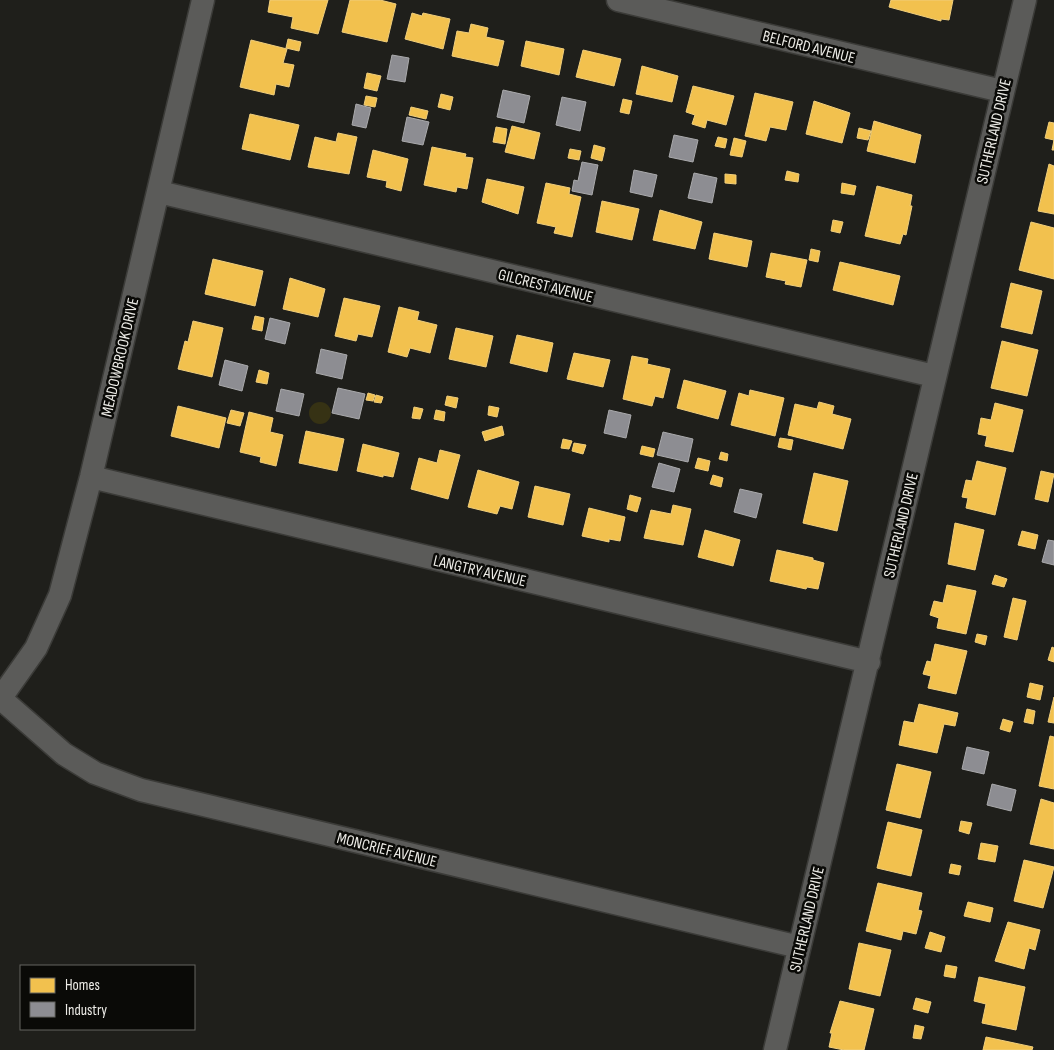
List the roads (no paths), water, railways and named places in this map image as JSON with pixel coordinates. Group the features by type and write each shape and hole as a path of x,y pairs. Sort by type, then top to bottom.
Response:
{"street":[{"name":"MEADOWBROOK DRIVE","path":"0,698 20,673 49,622 60,595 91,477 203,0"},
{"name":"BELFORD AVENUE","path":"618,0 1002,91"},
{"name":"SUTHERLAND DRIVE","path":"775,1050 869,662 934,376 964,260 1002,91 1025,0"},
{"name":"GILCREST AVENUE","path":"159,192 934,376"},
{"name":"LANGTRY AVENUE","path":"91,477 869,662"},
{"name":"MONCRIEF AVENUE","path":"0,698 64,754 95,773 141,790 799,947"}]}
